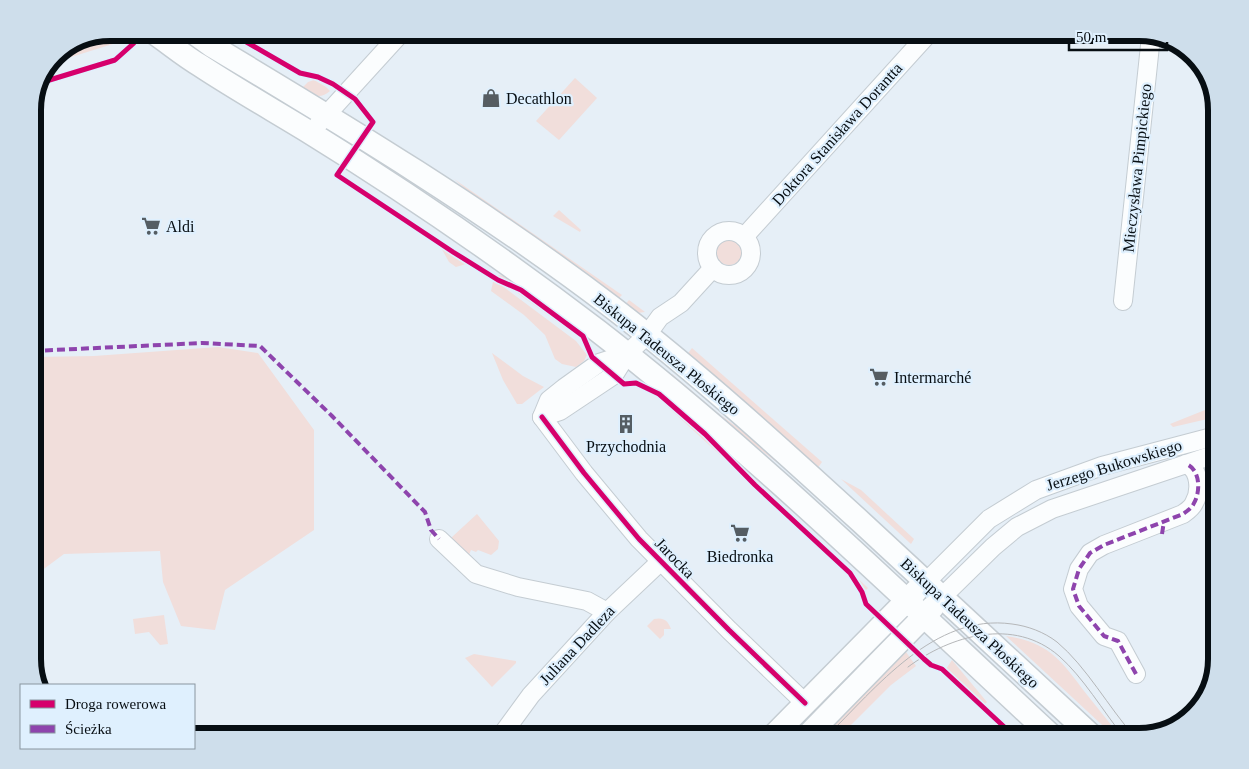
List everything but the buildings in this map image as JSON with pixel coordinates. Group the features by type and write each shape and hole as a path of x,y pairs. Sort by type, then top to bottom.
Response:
{"main road":[{"name":"Biskupa Tadeusza Płoskiego","path":"166,41 198,65 310,132 504,262 658,378 764,470 1043,728"},
{"name":"Biskupa Tadeusza Płoskiego","path":"206,41 327,114 544,256 647,335 782,450 1083,728"},
{"path":"781,728 905,601 934,590"},
{"path":"814,728 923,617 934,590"}],"street":[{"path":"310,132 394,41"},
{"name":"Doktora Stanisława Dorantta","path":"744,237 921,41"},
{"name":"Mieczysława Pimpickiego","path":"1123,301 1150,43"},
{"path":"732,231 744,237 751,248 751,255 746,267 740,272 726,275 713,268 709,262 707,249 713,237 718,233 732,231"},
{"path":"627,354 647,335 669,324 681,303 713,268"},
{"name":"Jarocka","path":"627,354 599,363 564,388 549,400 542,417 584,473 640,539 805,704"},
{"name":"Jerzego Bukowskiego","path":"934,590 989,519 1036,490 1102,466 1208,438"},
{"name":"Jerzego Bukowskiego","path":"934,590 1017,527 1052,509 1208,457"},
{"path":"1136,674 1118,641 1104,636 1080,606 1073,589 1079,569 1090,553 1104,545 1163,527 1191,508 1196,500 1198,488 1195,470 1192,466 1186,464"},
{"path":"439,539 476,574 518,587 588,601 606,612"},
{"name":"Juliana Dadleza","path":"507,728 531,695 606,612 661,561"}],"shaded area":[{"path":"110,41 116,43 63,60 84,46"},
{"path":"575,78 597,98 559,140 536,121"},
{"path":"314,80 330,91 319,96 312,95 301,89 308,82"},
{"path":"454,179 622,295 616,301 489,210"},
{"path":"559,210 581,230 580,232 553,216"},
{"path":"729,239 738,243 742,252 738,261 729,265 720,261 716,252 720,243"},
{"path":"440,243 475,266 472,268 466,264 456,267 449,262"},
{"path":"497,275 509,276 589,336 584,341 495,277"},
{"path":"493,282 497,282 576,341 587,355 584,361 576,367 562,364 555,359 545,335 524,315 491,291"},
{"path":"629,300 645,312 637,313 624,306"},
{"path":"218,347 258,353 314,430 314,530 225,590 215,630 181,626 163,582 160,551 64,554 41,571 41,357 94,356"},
{"path":"692,348 822,462 817,469 686,356"},
{"path":"492,353 523,376 544,387 522,404 517,404 503,380"},
{"path":"672,374 718,413 785,463 893,563 891,565 788,471 715,415 670,377"},
{"path":"658,391 705,430 778,503 868,588 866,590 656,396"},
{"path":"1208,409 1208,419 1173,427 1170,424"},
{"path":"841,479 861,490 914,539 911,544"},
{"path":"477,514 499,541 498,549 491,555 478,550 476,552 471,550 468,557 452,542 452,537"},
{"path":"164,615 168,644 160,645 149,632 135,634 133,619"},
{"path":"660,618 665,620 671,629 664,629 664,635 660,639 647,626 654,619"},
{"path":"1006,636 1033,643 1052,654 1068,670 1114,728 1105,728"},
{"path":"906,652 916,666 891,685 848,728 832,728"},
{"path":"474,654 516,661 516,663 492,687 465,658"},
{"path":"952,660 987,702 985,704 1011,728 1009,728 946,669"}],"tram line":[{"path":"835,728 909,658 932,642 957,630 984,624 1024,626 1052,638 1078,663 1127,728"},
{"path":"908,667 943,646 963,639 1003,634 1022,637 1041,644 1068,664 1117,728"}],"marked path":[{"path":"41,351 202,343 260,346 332,416 425,512 431,530 439,539"},
{"path":"1136,674 1118,641 1104,636 1079,606 1073,589 1079,569 1090,553 1104,545 1183,514 1191,508 1198,493 1198,481 1197,475 1186,464"},
{"path":"1162,534 1164,521"}],"cycle path":[{"path":"48,80 115,60 134,43 132,41"},
{"path":"245,41 300,73 318,77 333,84 355,99 373,122 337,175 453,252 498,280 521,290 583,336 592,357 624,384 636,383 659,394 705,434 755,485 850,573 862,592 866,604 924,659 931,665 942,669 1005,728"},
{"path":"542,417 584,473 639,539 805,703"}],"place":[{"name":"Decathlon","path":"491,98"},
{"name":"Aldi","path":"151,226"},
{"name":"Intermarché","path":"879,377"},
{"name":"Przychodnia","path":"626,424"},
{"name":"Biedronka","path":"740,533"}]}
